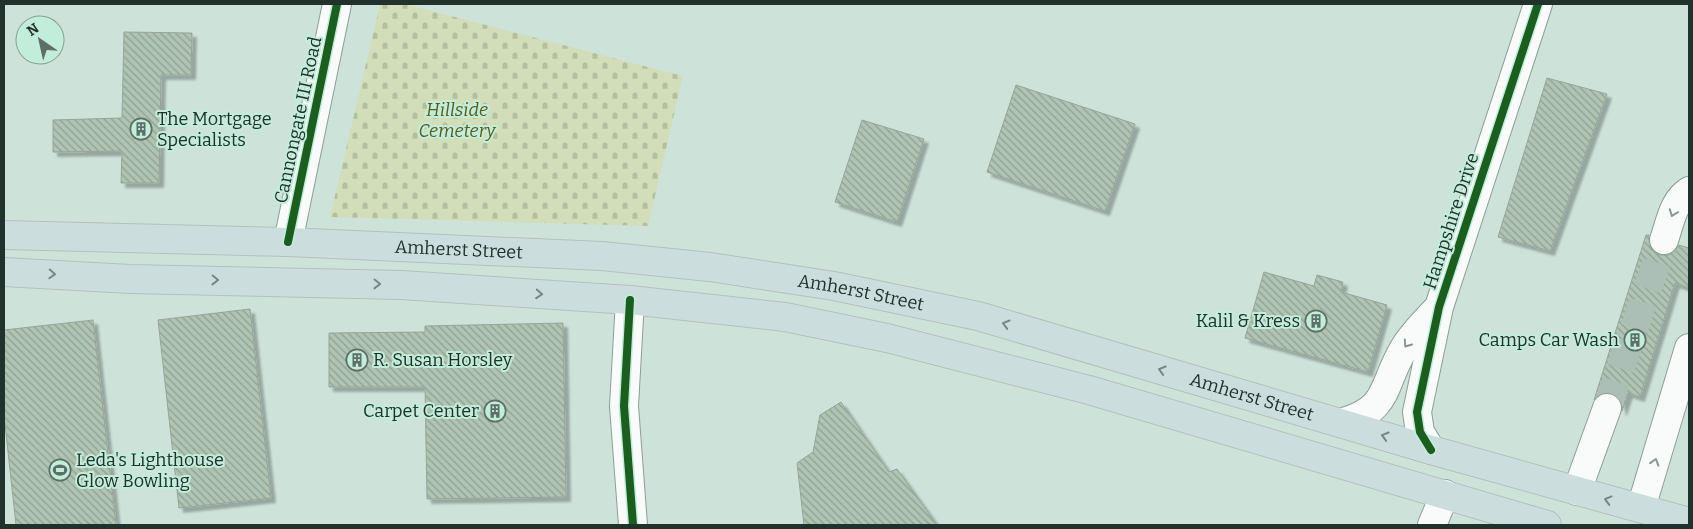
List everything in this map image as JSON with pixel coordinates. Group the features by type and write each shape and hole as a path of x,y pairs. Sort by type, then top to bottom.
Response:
{"highway":[{"name":"Amherst Street","path":"4,235 288,242 602,256 710,267 834,286 978,316 1431,450 1689,522"},
{"path":"4,272 130,278 401,285 630,300 785,317 888,338 1089,390 1547,525"}],"street":[{"name":"Cannongate III Road","path":"288,242 337,4"},
{"name":"Hampshire Drive","path":"1431,450 1420,432 1417,412 1439,307 1538,4"},
{"path":"1664,240 1676,204 1689,191"},
{"path":"630,300 624,406 633,525"},
{"name":"Hampshire Drive","path":"1341,423 1363,416 1378,402 1404,348 1439,307"},
{"path":"1640,508 1689,348"},
{"path":"1577,491 1607,408"},
{"path":"1432,525 1445,494"}],"green space":[{"name":"Hillside Cemetery","path":"380,4 405,4 683,76 648,226 330,217"}],"building":[{"name":"The Mortgage Specialists","path":"124,32 192,33 191,75 161,75 159,183 121,183 122,151 53,152 53,120 122,118"},
{"path":"1547,78 1607,94 1550,251 1498,237"},
{"path":"1016,85 1135,124 1105,211 987,172"},
{"path":"862,120 924,139 897,222 835,202"},
{"name":"Camps Car Wash","path":"1646,235 1649,235 1649,243 1652,250 1660,255 1668,255 1674,252 1679,245 1689,248 1689,288 1675,283 1640,397 1628,393 1622,411 1619,398 1613,394 1604,393 1594,400"},
{"name":"Kalil & Kress","path":"1264,272 1314,286 1317,275 1343,282 1341,292 1387,305 1368,372 1245,338"},
{"path":"250,309 271,498 179,508 158,320"},
{"name":"Leda's Lighthouse Glow Bowling","path":"93,320 116,525 16,525 4,415 4,330"},
{"name":"Carpet Center","path":"563,323 566,497 427,499 425,387 329,387 329,333 425,332 425,326"},
{"path":"841,402 889,472 897,469 937,525 804,525 797,463 813,452 820,415"}],"tunnel":[{"path":"1607,408 1664,240"}],"cycle path":[{"path":"288,242 337,4"},
{"path":"1431,450 1420,432 1417,412 1439,307 1538,4"},
{"path":"630,300 624,406 633,525"}],"place":[{"name":"The Mortgage Specialists","path":"141,129"},
{"name":"Kalil & Kress","path":"1316,321"},
{"name":"Camps Car Wash","path":"1635,340"},
{"name":"R. Susan Horsley","path":"357,360"},
{"name":"Carpet Center","path":"495,411"},
{"name":"Leda's Lighthouse Glow Bowling","path":"60,470"}]}
